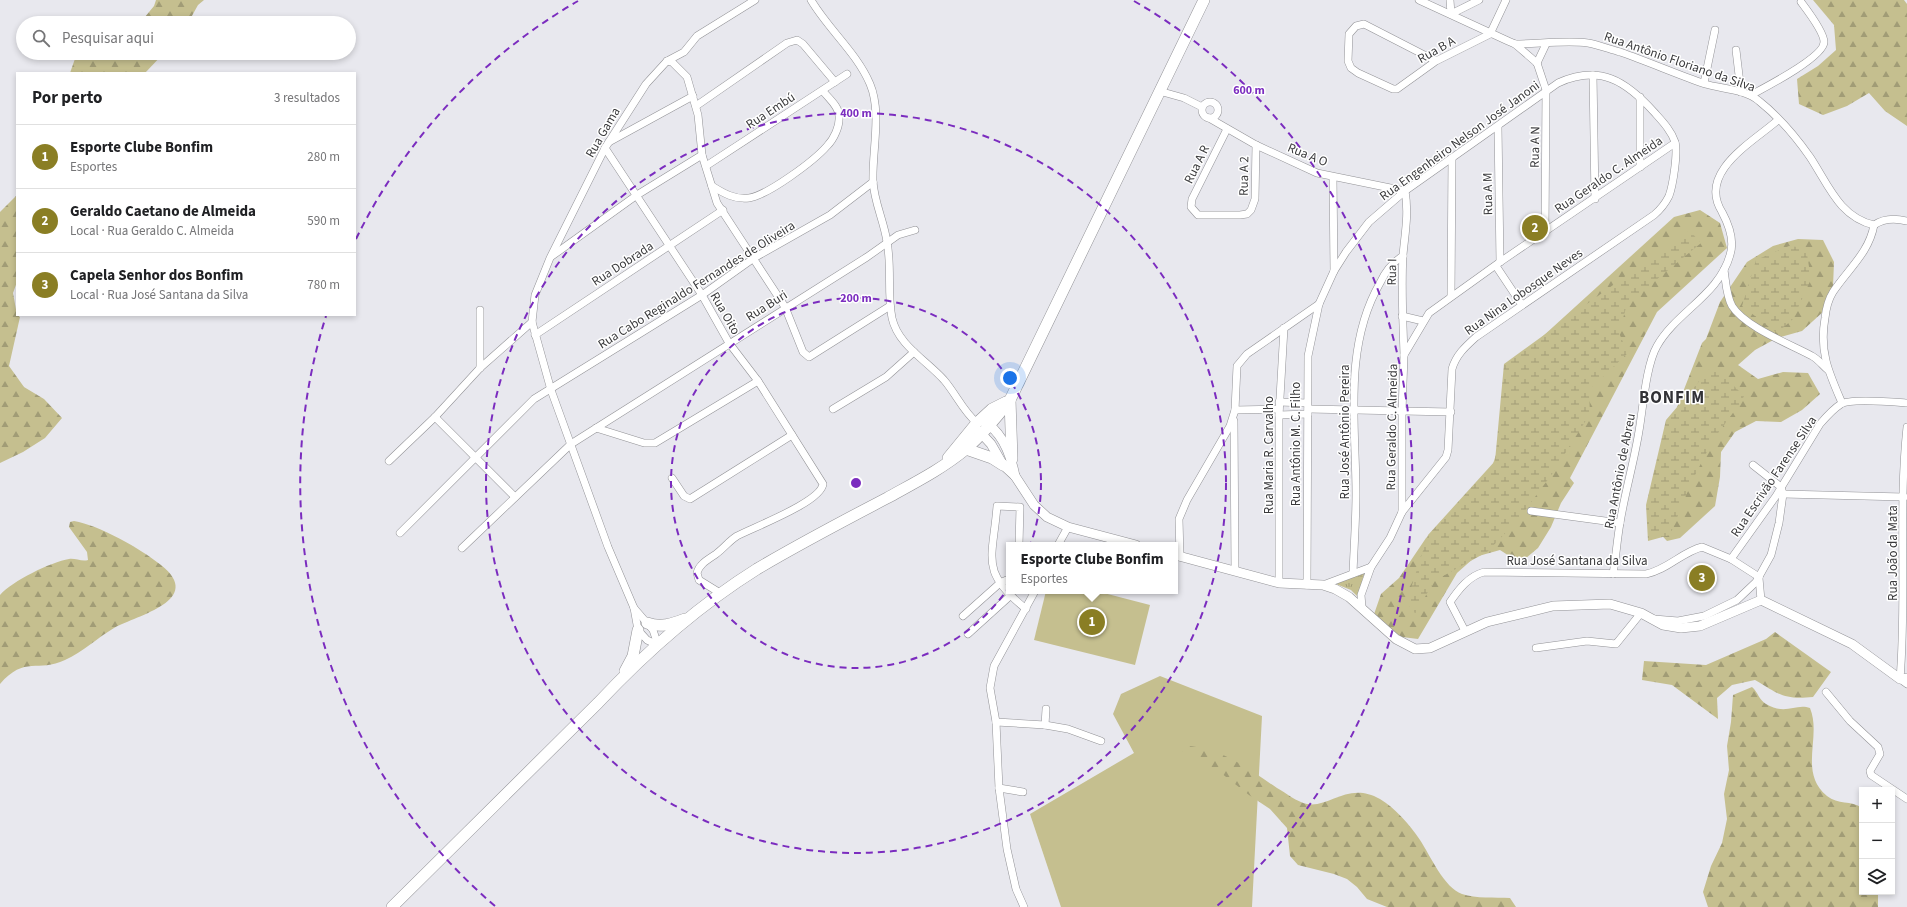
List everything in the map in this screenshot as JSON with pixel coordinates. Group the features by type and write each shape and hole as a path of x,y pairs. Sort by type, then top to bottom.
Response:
{"highway":[{"path":"392,907 622,678 658,645 720,593 792,549 931,474 966,449 986,430 1010,400 1204,0"},
{"path":"944,465 977,423 992,410 1010,400"},
{"path":"966,449 1007,462 1010,400"},
{"path":"622,678 633,656 642,627 667,625 693,615"}],"main road":[{"path":"977,423 986,430 996,451 1007,462 1026,495 1041,512 1054,521 1068,527 1125,542"},
{"path":"1178,556 1279,583 1323,586 1349,597 1402,643 1415,649 1430,648 1487,622 1566,604 1610,604 1641,613 1663,625 1673,628 1691,628 1761,600 1852,644 1905,680"}],"street":[{"name":"Rua Gama","path":"634,608 608,547 550,390 532,322 535,294 550,258 607,145 646,84 667,61 684,52 697,36 755,0"},
{"path":"811,0 846,47 870,84 876,105 873,182 879,215 888,242 890,306 896,330 914,352 944,380 968,416 977,423"},
{"name":"Rua Antônio Floriano da Silva","path":"1420,0 1490,34 1515,44 1576,42 1597,45 1660,66 1704,83 1751,95 1760,101 1805,150 1836,199 1862,222 1874,225"},
{"path":"1450,0 1451,14 1478,0"},
{"path":"1490,34 1506,0"},
{"path":"1751,95 1790,72 1816,54 1823,46 1823,38 1802,2"},
{"name":"Rua B A","path":"1436,60 1368,26 1360,24 1352,28 1349,34 1348,61 1351,68 1358,73 1393,89 1397,89 1436,60 1490,34"},
{"path":"1704,83 1716,30"},
{"path":"696,106 793,41 797,40 803,44 835,82"},
{"path":"1515,44 1537,63 1546,44"},
{"path":"1736,50 1741,92"},
{"path":"667,61 672,62 687,77 696,106 702,155 714,197 785,307 803,352 809,357 890,306"},
{"name":"Rua A N","path":"1537,63 1546,90 1544,232"},
{"name":"Rua Embú","path":"706,166 847,74"},
{"path":"1593,75 1595,199"},
{"name":"Rua Engenheiro Nelson José Janoni","path":"1319,304 1334,271 1346,252 1369,222 1405,191 1498,126 1546,90 1572,77 1593,75 1623,84 1640,96 1667,127 1675,143"},
{"path":"712,186 727,195 749,198 775,186 814,160 828,146 835,135 839,124 840,115 836,107 823,91"},
{"path":"1159,91 1184,98 1202,107"},
{"path":"607,145 693,96"},
{"path":"1640,96 1640,167"},
{"path":"1202,107 1207,102 1213,103 1217,107 1217,120 1224,127"},
{"path":"1202,107 1203,114 1208,118 1217,113"},
{"name":"Rua A O","path":"1208,118 1256,145 1317,173 1405,191"},
{"name":"Rua Antônio de Abreu","path":"1614,574 1620,523 1637,443 1651,361 1656,347 1663,336 1715,284 1724,270 1730,255 1731,232 1715,199 1714,187 1719,174 1727,163 1778,120"},
{"name":"Rua A M","path":"1498,126 1498,264"},
{"name":"Rua A R","path":"1224,127 1192,199 1193,210 1201,215 1240,215 1247,214 1252,208"},
{"name":"Rua Geraldo C. Almeida","path":"1402,512 1402,412 1404,355 1423,321 1429,313 1451,296 1675,143"},
{"name":"Rua Nina Lobosque Neves","path":"1362,607 1361,595 1371,567 1390,538 1402,512 1446,457 1448,450 1451,412 1452,369 1455,360 1476,338 1661,209 1669,195 1676,152 1675,143"},
{"name":"Rua Oito","path":"607,145 637,195 702,295 729,343 758,381 823,484 821,490 814,496 775,519 736,537 700,566 696,576 699,580 720,593"},
{"name":"Rua A 2","path":"1252,208 1255,199 1256,145"},
{"path":"550,258 637,195 702,155"},
{"path":"1451,296 1452,158"},
{"name":"Rua Engenheiro Nelson José Janoni","path":"1333,177 1334,271"},
{"name":"Rua Cabo Reginaldo Fernandes de Oliveira","path":"400,532 534,399 702,295 754,258 830,215 873,182"},
{"name":"Rua I","path":"1404,355 1402,316 1403,256 1408,207 1405,191"},
{"name":"Rua Dobrada","path":"535,335 723,210"},
{"path":"1907,221 1890,218 1880,221 1874,225 1869,242 1858,261 1830,298 1824,323 1823,349 1828,370 1842,403 1907,403"},
{"name":"Rua Buri","path":"462,548 571,444 898,235 915,230"},
{"path":"1333,250 1346,252"},
{"name":"Rua José Antônio Pereira","path":"1353,573 1356,494 1354,410 1357,351 1369,305 1384,276 1396,260 1403,256"},
{"path":"1498,264 1522,305"},
{"path":"1724,270 1729,299 1733,307 1743,317 1784,344 1813,357 1828,370"},
{"path":"1235,571 1234,412 1236,373 1241,360 1319,304"},
{"name":"Rua Antônio M. C. Filho","path":"1307,585 1308,356 1319,304"},
{"path":"480,310 480,368"},
{"path":"1402,316 1423,321"},
{"path":"389,461 435,417 480,368 532,322"},
{"name":"Rua Maria R. Carvalho","path":"1279,583 1279,409 1284,328"},
{"path":"1813,357 1823,349"},
{"path":"833,409 886,377 914,352"},
{"path":"596,428 644,443 655,443 758,381"},
{"name":"Rua Escrivão Farense Silva","path":"1731,559 1782,491 1820,424 1842,403"},
{"path":"1279,409 1308,409"},
{"path":"1234,412 1279,409 1451,412"},
{"path":"1178,556 1179,519 1187,500 1230,426 1234,412"},
{"path":"435,417 515,497"},
{"name":"Rua João da Mata","path":"1905,680 1903,651 1904,497 1907,427"},
{"path":"672,478 684,496 690,499 792,435"},
{"path":"1753,465 1782,491 1904,497"},
{"path":"1653,619 1684,621 1704,616 1737,600 1747,591 1758,577 1771,555 1779,523 1782,491"},
{"path":"1006,591 992,568 992,549 996,506 1020,507 1019,542"},
{"path":"1531,511 1620,523"},
{"path":"1060,542 1068,527"},
{"name":"Rua José Santana da Silva","path":"1465,631 1450,602 1460,588 1475,574 1490,572 1635,575 1652,573 1691,550 1702,547 1731,559 1758,577"},
{"path":"1323,586 1371,567"},
{"path":"1758,577 1761,600"},
{"path":"963,616 1000,583 1006,580"},
{"path":"1024,907 1016,889 1011,872 999,788 996,722 990,688 994,666 1034,594"},
{"path":"968,634 1010,596 1026,609"},
{"path":"634,608 649,642 658,645"},
{"path":"634,608 642,627 654,632 658,645"},
{"path":"1536,648 1587,641 1616,644 1641,613"},
{"path":"1826,692 1850,721 1878,747 1880,754 1870,771 1871,775 1907,799"},
{"path":"1045,725 1046,709"},
{"path":"996,722 1045,725 1068,729 1101,742"},
{"path":"999,788 1023,792"}],"green space":[{"path":"156,0 204,0 198,5 192,16 146,16 154,6"},
{"path":"1813,0 1904,0 1907,4 1907,126 1885,111 1869,93 1847,106 1823,115 1799,104 1797,79 1818,66 1836,50 1834,25"},
{"path":"75,60 157,60 146,72 70,72"},
{"path":"16,196 16,285 13,293 16,316 20,317 9,366 24,387 44,399 62,418 45,438 23,452 0,463 0,212"},
{"path":"1700,210 1720,223 1727,248 1657,312 1570,478 1574,483 1561,503 1551,527 1538,548 1520,563 1500,550 1475,557 1457,573 1418,639 1402,637 1372,620 1381,594 1399,578 1426,538 1478,491 1491,470 1531,347 1674,217"},
{"path":"1689,230 1701,243 1627,304 1619,333 1628,353 1589,390 1590,414 1552,474 1518,520 1487,552 1434,581 1416,613 1409,611 1411,588 1428,535 1495,461 1504,364"},
{"path":"1798,239 1823,240 1834,262 1833,287 1824,311 1802,331 1777,338 1755,350 1738,365 1758,379 1783,372 1808,373 1820,394 1802,410 1781,422 1756,421 1735,432 1721,452 1720,477 1715,506 1680,538 1667,541 1651,524 1664,441 1702,343 1706,339 1720,302 1747,262 1773,246"},
{"path":"1789,246 1806,248 1811,279 1793,319 1777,333 1742,306 1756,260"},
{"path":"1713,365 1744,396 1713,440 1692,481 1670,535 1648,541 1646,505 1666,420"},
{"path":"74,521 95,527 119,538 161,565 173,577 176,588 172,597 163,605 151,612 114,628 72,657 55,664 24,667 9,675 0,684 0,595 22,578 52,564 69,559 83,561 88,560 87,552 69,527 70,522"},
{"path":"1365,570 1358,597 1351,590 1336,584"},
{"path":"1045,594 1108,594 1150,605 1135,665 1034,640"},
{"path":"1775,632 1831,672 1813,697 1788,697 1755,680 1732,685 1717,698 1718,719 1672,685 1642,680 1644,661 1706,665 1766,639"},
{"path":"1160,676 1262,716 1252,907 1061,907 1030,814 1134,753 1113,714 1121,694"},
{"path":"1752,687 1766,704 1773,707 1779,709 1800,707 1810,708 1814,731 1812,765 1814,776 1818,787 1831,799 1859,806 1859,895 1878,895 1878,907 1708,907 1703,892 1711,866 1722,843 1727,819 1724,794 1729,770 1727,746 1733,695"},
{"path":"1182,746 1208,749 1221,754 1244,766 1303,803 1315,804 1340,796 1358,793 1369,794 1380,799 1397,812 1412,829 1443,878 1455,891 1473,897 1510,898 1516,907 1387,907 1367,899 1357,887 1347,879 1334,874 1298,865 1290,856 1287,828 1270,809 1221,773 1177,748"}],"place":[{"name":"Geraldo Caetano de Almeida","path":"1535,228"},
{"name":"Capela Senhor dos Bonfim","path":"1702,578"},
{"name":"Esporte Clube Bonfim","path":"1092,622"}],"district":[{"name":"BONFIM","path":"1672,397"}]}
